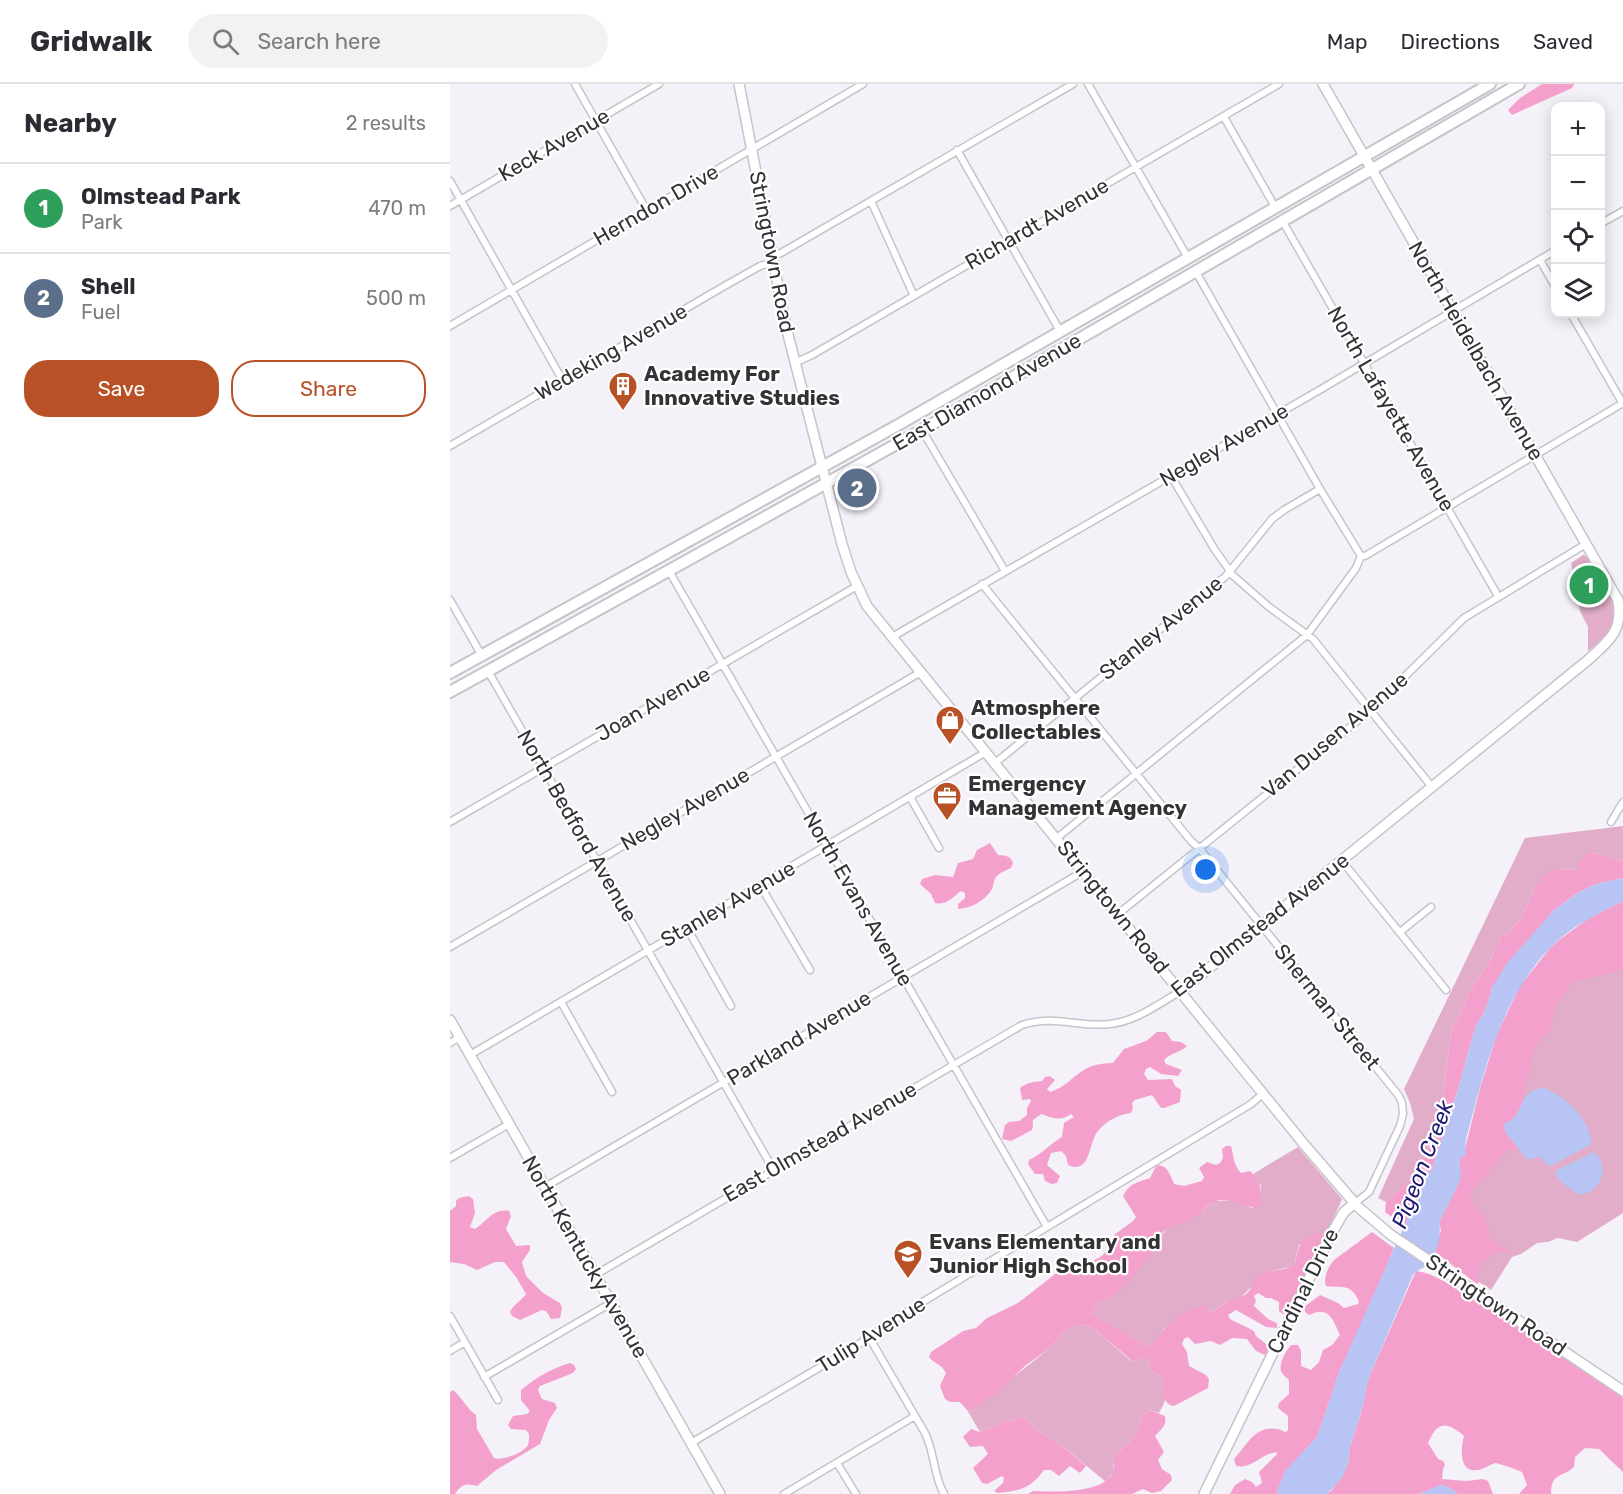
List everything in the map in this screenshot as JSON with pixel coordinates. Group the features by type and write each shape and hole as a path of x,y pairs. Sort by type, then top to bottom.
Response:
{"main road":[{"name":"East Diamond Avenue","path":"450,673 822,467 1490,84"},
{"name":"East Diamond Avenue","path":"450,692 922,430 1520,84"}],"street":[{"path":"575,84 647,211"},
{"name":"Keck Avenue","path":"450,206 659,84"},
{"name":"Stringtown Road","path":"739,84 781,303 842,544 867,606 1371,1220 1623,1391"},
{"name":"Herndon Drive","path":"450,326 863,84"},
{"name":"Wedeking Avenue","path":"450,446 1073,84"},
{"path":"1088,84 1188,258"},
{"name":"Richardt Avenue","path":"795,359 799,361 812,355 1279,84"},
{"name":"North Heidelbach Avenue","path":"1323,84 1618,600 1622,618"},
{"path":"1224,117 1275,207"},
{"path":"957,150 1060,331"},
{"path":"450,181 563,381"},
{"path":"871,201 914,296"},
{"path":"1605,221 1623,211"},
{"name":"North Lafayette Avenue","path":"1283,222 1498,596"},
{"name":"Negley Avenue","path":"892,637 1172,476 1551,253"},
{"path":"1540,260 1551,279"},
{"path":"1196,272 1361,556"},
{"path":"1361,556 1365,556 1623,404 1573,318"},
{"path":"922,430 1005,571"},
{"path":"1172,476 1215,550 1230,571 1269,607 1307,635 1432,787"},
{"name":"Stanley Avenue","path":"995,763 1230,571 1272,519 1320,489"},
{"name":"Van Dusen Avenue","path":"1118,914 1371,710 1464,618 1586,544"},
{"path":"1057,838 1307,635 1356,568 1361,556"},
{"name":"North Evans Avenue","path":"669,571 1047,1227"},
{"name":"Sherman Street","path":"982,584 1399,1096"},
{"name":"Joan Avenue","path":"450,822 857,586"},
{"path":"450,600 482,656"},
{"name":"East Olmstead Avenue","path":"595,1275 1022,1024 1047,1020 1091,1024 1128,1021 1181,991 1600,649 1618,630 1622,618"},
{"name":"North Bedford Avenue","path":"488,671 773,1169"},
{"name":"Negley Avenue","path":"450,947 921,672"},
{"name":"Stanley Avenue","path":"470,1055 986,752"},
{"path":"910,798 939,848"},
{"path":"1611,822 1623,802"},
{"path":"1342,861 1446,990"},
{"name":"Parkland Avenue","path":"545,1187 1084,871"},
{"path":"760,885 810,970"},
{"path":"1400,932 1431,907"},
{"path":"687,928 731,1006"},
{"path":"561,1002 612,1092"},
{"name":"North Kentucky Avenue","path":"450,1020 720,1494"},
{"path":"450,1043 460,1037"},
{"name":"Tulip Avenue","path":"691,1443 1251,1104 1264,1092"},
{"name":"Cardinal Drive","path":"1204,1494 1330,1236 1344,1212 1369,1192 1400,1126 1403,1114 1399,1096"},
{"path":"450,1158 509,1124"},
{"path":"484,1377 611,1304"},
{"path":"450,1316 498,1400"},
{"path":"869,1337 929,1441 936,1479 944,1494"},
{"path":"450,1351 465,1342"},
{"path":"784,1494 915,1416"},
{"path":"837,1463 856,1494"}],"shaded area":[{"path":"1542,84 1574,84 1572,88 1512,115 1508,110 1520,98"},
{"path":"1583,555 1586,556 1614,604 1616,612 1610,632 1588,651 1588,627 1580,611 1571,563"},
{"path":"1623,826 1623,861 1591,852 1577,870 1557,869 1535,887 1522,917 1509,932 1501,936 1489,963 1469,992 1462,1011 1451,1030 1443,1099 1428,1150 1414,1176 1386,1202 1378,1198 1414,1119 1404,1089 1525,838"},
{"path":"990,843 998,855 1009,857 1013,863 1011,868 996,877 986,897 973,905 958,909 958,904 965,898 965,893 961,891 946,902 935,903 931,894 920,884 922,879 935,875 953,877 958,863 973,859 977,850"},
{"path":"1591,852 1623,861 1623,878 1593,885 1554,910 1493,986 1485,1011 1476,1025 1432,1169 1422,1184 1418,1200 1404,1226 1385,1212 1386,1202 1414,1176 1428,1150 1443,1099 1451,1030 1462,1011 1469,992 1489,963 1501,936 1509,932 1522,917 1535,887 1548,873 1557,869 1577,870 1581,859"},
{"path":"1623,901 1623,970 1573,982 1555,1006 1550,1031 1535,1045 1522,1102 1505,1132 1518,1148 1506,1151 1475,1188 1469,1199 1486,1221 1490,1240 1509,1250 1509,1253 1497,1252 1485,1261 1478,1272 1479,1282 1477,1284 1435,1252 1441,1230 1439,1223 1459,1169 1460,1158 1465,1149 1480,1088 1497,1034 1520,986 1550,948 1589,918"},
{"path":"1623,961 1623,1213 1577,1242 1558,1238 1537,1243 1512,1257 1491,1290 1437,1254 1555,982"},
{"path":"1157,1032 1166,1032 1172,1041 1181,1042 1187,1046 1164,1060 1166,1064 1182,1070 1178,1076 1161,1074 1150,1067 1144,1074 1148,1080 1172,1079 1175,1086 1181,1090 1180,1102 1161,1108 1152,1095 1135,1100 1132,1103 1131,1113 1113,1119 1098,1131 1088,1156 1081,1166 1068,1165 1066,1156 1061,1151 1051,1153 1047,1165 1060,1176 1057,1183 1052,1184 1045,1181 1043,1174 1035,1174 1028,1164 1029,1160 1062,1137 1064,1123 1074,1117 1071,1114 1064,1118 1057,1118 1042,1114 1033,1120 1032,1130 1011,1141 1002,1139 1005,1125 1019,1121 1027,1115 1027,1108 1031,1101 1030,1099 1022,1100 1020,1088 1022,1086 1042,1081 1045,1077 1050,1076 1055,1080 1047,1089 1050,1092 1066,1084 1091,1066 1113,1063 1124,1049 1146,1041"},
{"path":"1231,1146 1238,1170 1241,1173 1250,1171 1258,1181 1262,1205 1251,1207 1228,1200 1216,1201 1189,1221 1166,1230 1132,1278 1110,1298 1097,1304 1092,1313 1145,1346 1149,1345 1169,1323 1184,1313 1200,1306 1205,1306 1212,1312 1247,1293 1254,1278 1267,1272 1290,1267 1307,1237 1320,1233 1325,1238 1304,1277 1292,1310 1283,1314 1279,1311 1279,1302 1258,1293 1254,1296 1256,1301 1254,1306 1268,1319 1277,1323 1277,1328 1266,1327 1236,1310 1228,1315 1230,1319 1254,1331 1256,1336 1271,1348 1270,1353 1265,1355 1256,1351 1247,1339 1232,1338 1220,1345 1211,1341 1195,1344 1188,1337 1184,1339 1182,1344 1187,1352 1189,1366 1206,1375 1209,1379 1208,1388 1174,1406 1165,1399 1162,1377 1151,1370 1149,1362 1142,1357 1136,1362 1131,1360 1092,1327 1082,1325 1064,1332 1050,1348 1025,1366 999,1391 971,1411 960,1402 950,1402 945,1399 940,1386 946,1373 929,1357 931,1352 963,1331 976,1328 987,1318 1018,1303 1059,1271 1078,1269 1102,1256 1114,1235 1136,1217 1123,1196 1125,1192 1134,1184 1150,1178 1156,1166 1165,1168 1174,1184 1184,1186 1202,1181 1204,1177 1199,1168 1207,1162 1216,1165 1220,1163 1223,1158 1222,1149"},
{"path":"1298,1147 1342,1199 1325,1238 1299,1245 1294,1264 1267,1272 1238,1300 1228,1301 1212,1312 1207,1310 1164,1328 1157,1340 1145,1346 1092,1313 1097,1304 1110,1298 1167,1229 1190,1220 1214,1201 1233,1200 1252,1208 1260,1196 1261,1186 1253,1174"},
{"path":"469,1196 473,1199 475,1213 470,1227 475,1229 494,1214 509,1211 511,1216 506,1229 516,1246 530,1245 530,1250 522,1262 526,1276 543,1293 560,1303 562,1308 560,1318 551,1319 546,1311 542,1310 520,1320 512,1316 511,1310 526,1294 504,1262 495,1262 477,1270 464,1264 450,1262 450,1211 456,1206 459,1198"},
{"path":"1372,1232 1394,1248 1340,1370 1317,1437 1286,1471 1276,1494 1230,1494 1235,1485 1245,1479 1256,1487 1262,1483 1259,1472 1277,1454 1277,1452 1271,1453 1247,1465 1236,1466 1234,1459 1252,1437 1263,1430 1277,1429 1286,1432 1288,1430 1288,1416 1278,1408 1279,1403 1289,1394 1289,1380 1282,1373 1281,1366 1291,1345 1298,1345 1301,1351 1301,1366 1311,1370 1319,1362 1323,1350 1332,1345 1340,1335 1327,1314 1318,1312 1309,1315 1305,1312 1304,1307 1320,1295 1344,1308 1358,1304 1359,1301 1349,1289 1326,1286 1326,1276 1334,1260"},
{"path":"1416,1271 1431,1275 1450,1285 1623,1398 1623,1472 1599,1449 1585,1448 1575,1457 1574,1467 1555,1479 1551,1487 1551,1494 1519,1494 1527,1485 1522,1472 1495,1463 1479,1470 1471,1470 1462,1458 1464,1436 1452,1427 1443,1426 1435,1431 1428,1443 1438,1459 1445,1465 1442,1479 1467,1481 1483,1479 1488,1481 1493,1494 1458,1494 1441,1485 1419,1494 1327,1494 1332,1490 1348,1464 1350,1446 1369,1377"},
{"path":"1082,1325 1092,1327 1130,1360 1136,1362 1142,1357 1149,1362 1151,1370 1162,1377 1165,1401 1159,1413 1150,1410 1142,1416 1136,1435 1114,1457 1113,1472 1106,1482 1059,1443 1037,1431 1024,1417 980,1432 967,1410 971,1411 1050,1348 1064,1332"},
{"path":"570,1363 576,1369 573,1373 540,1386 538,1390 542,1399 555,1403 557,1408 549,1420 540,1444 496,1470 477,1486 464,1485 455,1494 450,1494 450,1392 453,1390 476,1415 477,1429 494,1458 507,1457 522,1451 528,1444 529,1434 526,1430 511,1429 508,1425 513,1416 527,1414 530,1411 521,1400 521,1390 544,1374"},
{"path":"1150,1410 1165,1416 1164,1425 1155,1436 1164,1452 1158,1460 1162,1469 1171,1475 1172,1480 1161,1491 1152,1493 1143,1489 1132,1494 1028,1494 1033,1491 1053,1492 1090,1488 1109,1479 1113,1471 1114,1457 1136,1435 1142,1416"},
{"path":"1024,1417 1037,1431 1059,1443 1086,1466 1080,1473 1070,1466 1059,1476 1051,1470 1044,1470 1024,1488 998,1493 994,1491 1003,1483 1004,1478 1002,1476 987,1484 982,1483 973,1468 988,1454 983,1446 970,1447 963,1437 971,1429 980,1432"}],"water":[{"path":"1623,878 1623,901 1575,927 1558,940 1533,968 1506,1014 1487,1063 1466,1139 1466,1155 1460,1158 1461,1179 1439,1223 1440,1233 1436,1250 1428,1264 1413,1275 1369,1377 1350,1446 1348,1464 1342,1478 1327,1494 1276,1494 1285,1471 1317,1437 1340,1370 1410,1213 1418,1200 1422,1184 1432,1169 1476,1025 1485,1011 1493,986 1508,962 1554,910 1593,885"},
{"path":"1544,1088 1568,1103 1581,1117 1590,1134 1592,1144 1551,1166 1540,1157 1527,1159 1505,1132 1504,1124 1515,1116 1532,1091"},
{"path":"1594,1152 1602,1165 1600,1179 1591,1191 1577,1194 1559,1180 1555,1173"},
{"path":"1441,1485 1458,1494 1419,1494"}],"place":[{"name":"Academy For Innovative Studies","path":"623,412"},
{"name":"Shell","path":"857,488"},
{"name":"Olmstead Park","path":"1589,585"},
{"name":"Atmosphere Collectables","path":"950,746"},
{"name":"Emergency Management Agency","path":"947,822"},
{"name":"Evans Elementary and Junior High School","path":"908,1280"}],"water label":[{"name":"Pigeon Creek","path":"1422,1164"}]}
